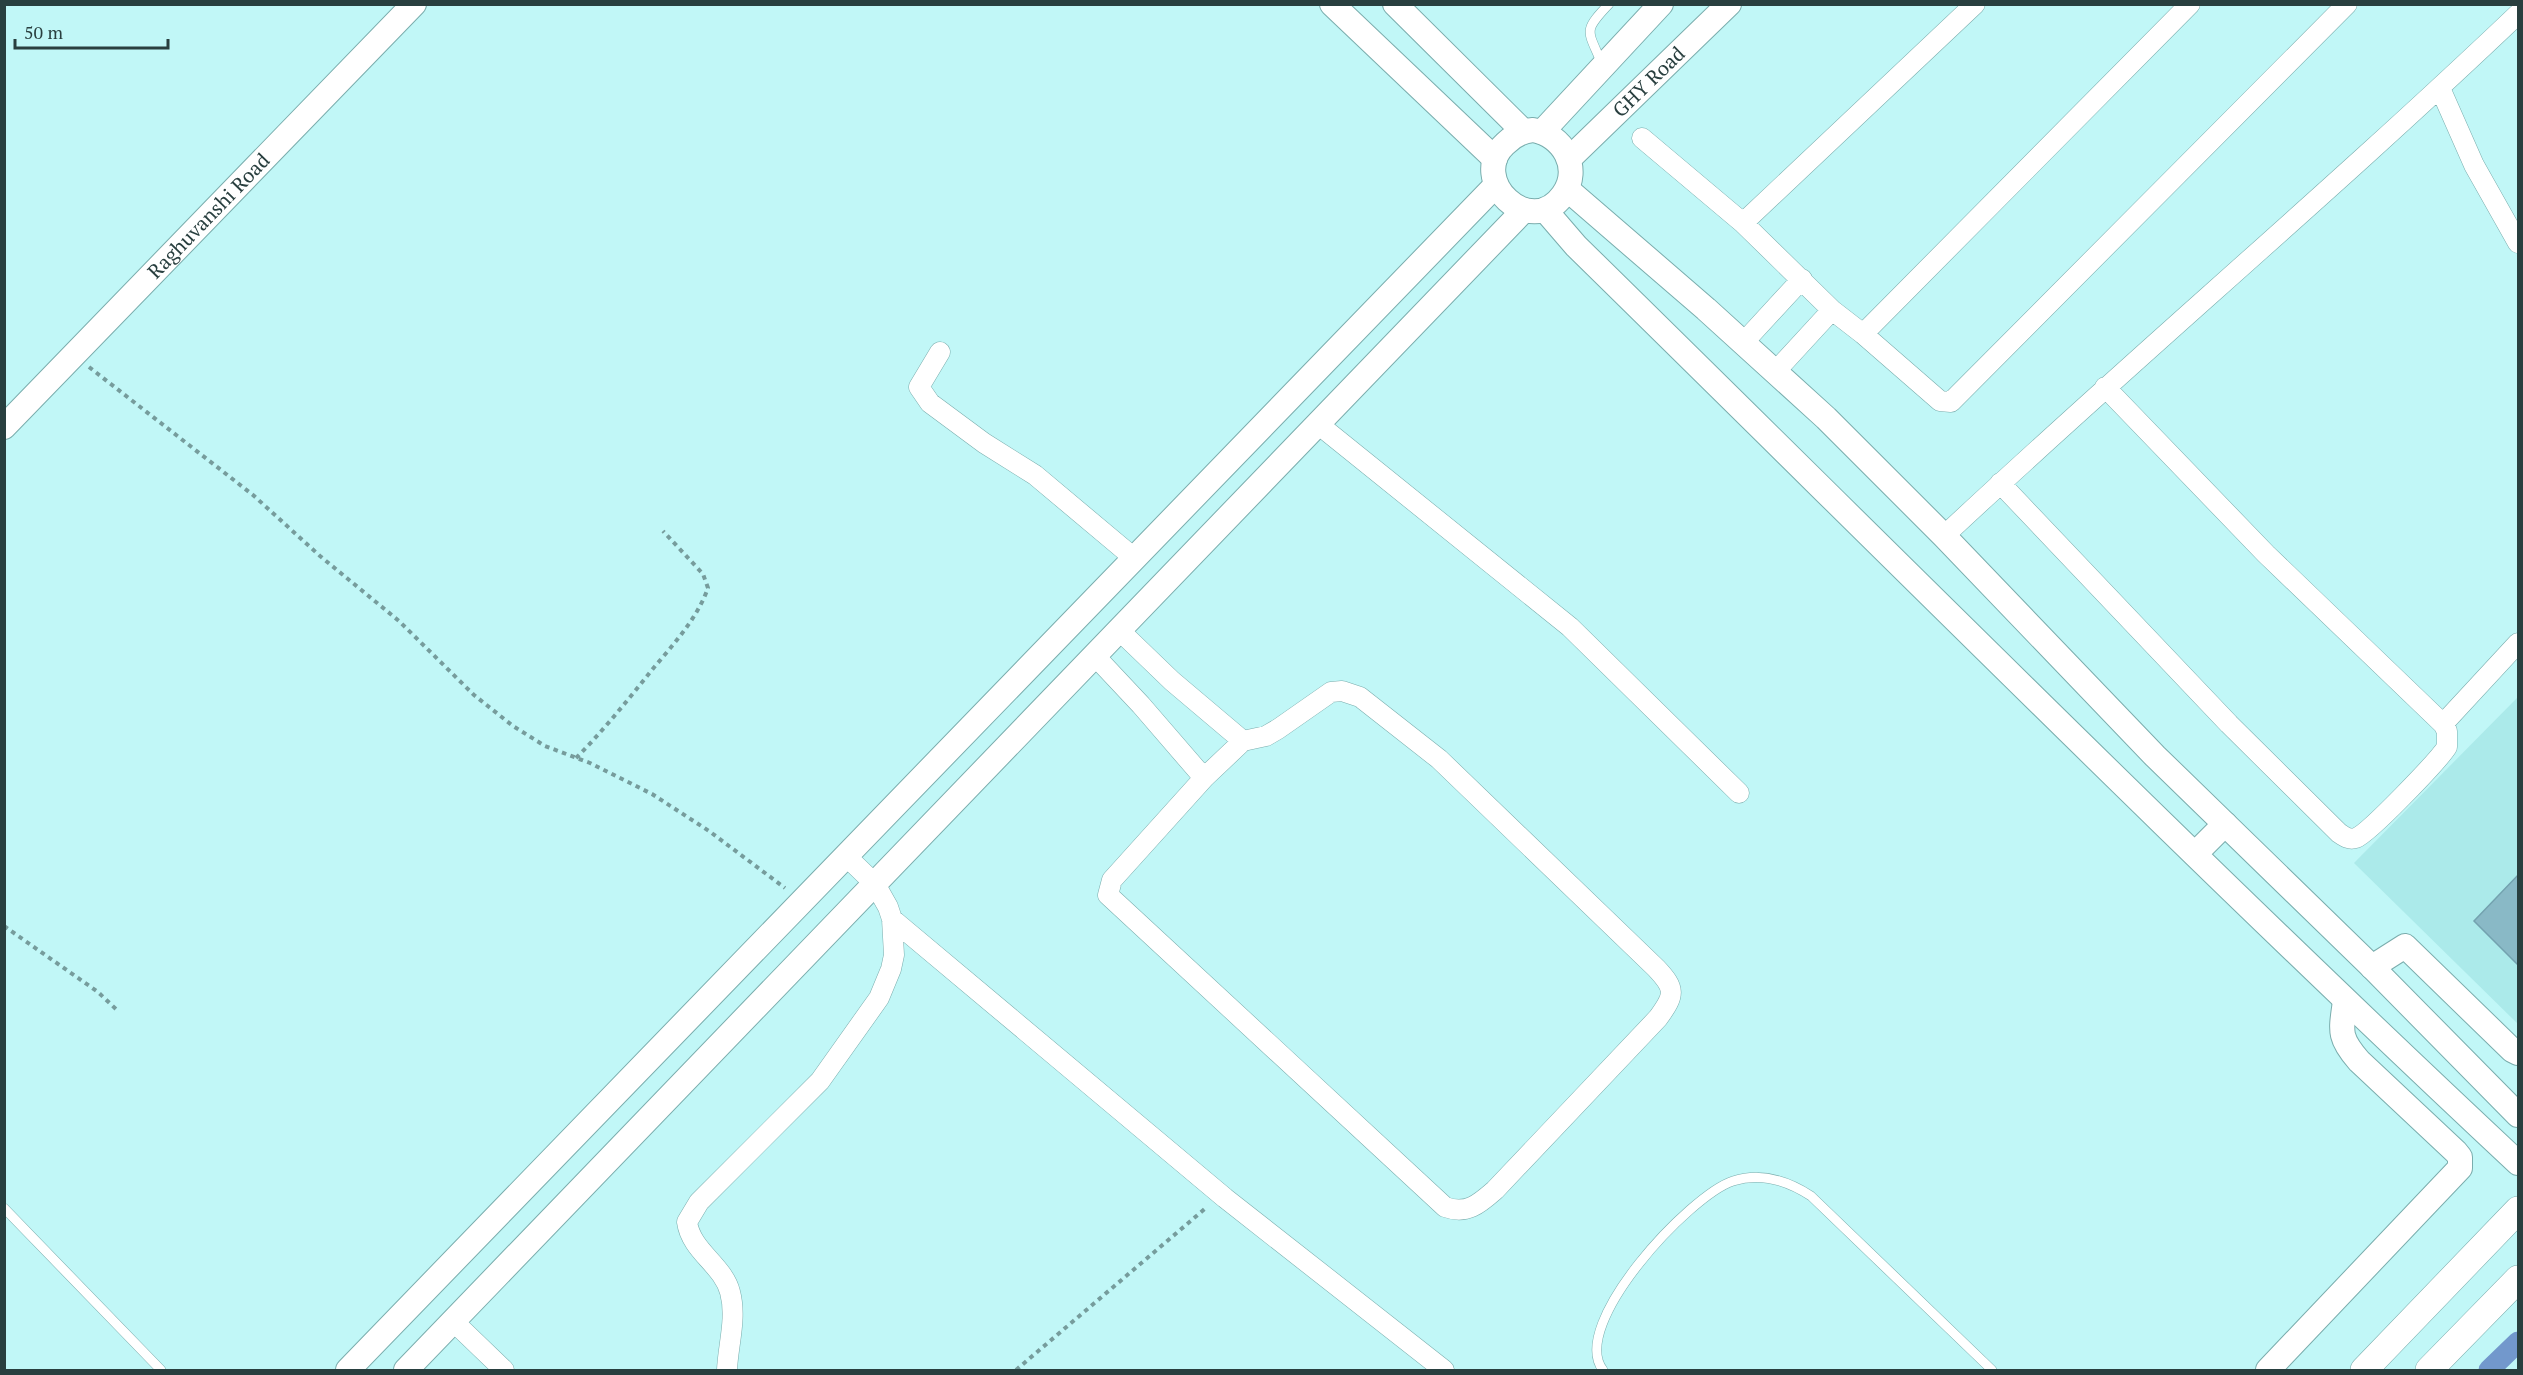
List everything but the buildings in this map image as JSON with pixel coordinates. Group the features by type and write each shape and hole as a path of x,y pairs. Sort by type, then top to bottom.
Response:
{"main road":[{"path":"2364,1371 2518,1210"},
{"path":"2428,1371 2518,1279"}],"street":[{"name":"Raghuvanshi Road","path":"4,427 414,4"},
{"path":"1332,4 1495,159"},
{"path":"406,1371 1318,424 1535,210 1560,199 1567,189 1571,176 1569,159 1558,142 1533,131 1395,4"},
{"path":"1660,4 1603,67 1533,131 1500,148 1493,172 1496,185 1503,196 1535,210 1583,252 2345,1001 2518,1163"},
{"name":"GHY Road","path":"1569,159 1729,4"},
{"path":"1743,223 1975,4"},
{"path":"1863,334 2190,4"},
{"path":"1642,138 1743,223 1832,310 1940,400 1951,402 2347,4"},
{"path":"1944,536 2105,387 2440,88 2518,14"},
{"path":"2440,88 2474,165 2518,243"},
{"path":"348,1371 1496,185"},
{"path":"1567,189 1743,342 1826,418 1944,536 2156,756 2372,967 2518,1115"},
{"path":"1743,342 1802,279"},
{"path":"1775,372 1832,310"},
{"path":"940,352 919,387 926,399 984,443 1035,475 1134,558"},
{"path":"2000,483 2229,724 2347,839 2354,839 2361,835 2441,756 2449,740 2443,724 2266,554 2105,387"},
{"path":"1318,424 1570,627 1739,793"},
{"path":"1119,630 1172,681 1243,741"},
{"path":"2443,724 2518,643"},
{"path":"1095,656 1204,778"},
{"path":"1342,691 1359,697 1438,759 1667,980 1672,998 1658,1018 1495,1190 1473,1208 1463,1211 1445,1207 1108,895 1112,880 1204,778 1243,741 1266,736 1331,692 1342,691"},
{"path":"2195,854 2225,824"},
{"path":"727,1371 732,1314 730,1292 726,1283 688,1232 687,1222 689,1215 739,1161 803,1100 859,1028 879,998 894,955 892,919 875,884 846,856"},
{"path":"892,919 1226,1198 1444,1371"},
{"path":"2372,967 2405,946 2512,1050 2518,1053"},
{"path":"2268,1371 2460,1168 2460,1157 2456,1152 2359,1061 2345,1045 2341,1029 2345,1001"},
{"path":"453,1321 504,1371"}],"lane":[{"path":"1603,67 1589,34 1592,22 1609,4"},
{"path":"1603,1371 1596,1362 1597,1333 1620,1288 1655,1244 1695,1205 1714,1190 1733,1181 1756,1177 1774,1179 1798,1187 1811,1196 1992,1371"},
{"path":"4,1208 161,1371"}],"path":[{"path":"75,355 117,391 173,430 253,495 320,556 399,621 474,695 513,726 537,741 621,777 674,808 756,865 801,902"},
{"path":"576,758 605,727 678,639 705,597 708,588 703,574 663,531"},
{"path":"4,926 90,986 118,1011"},
{"path":"1016,1371 1207,1207 1226,1198"}],"shaded area":[{"path":"2518,697 2518,1024 2354,863"}],"waterway":[{"path":"2489,1370 2518,1342"}]}
